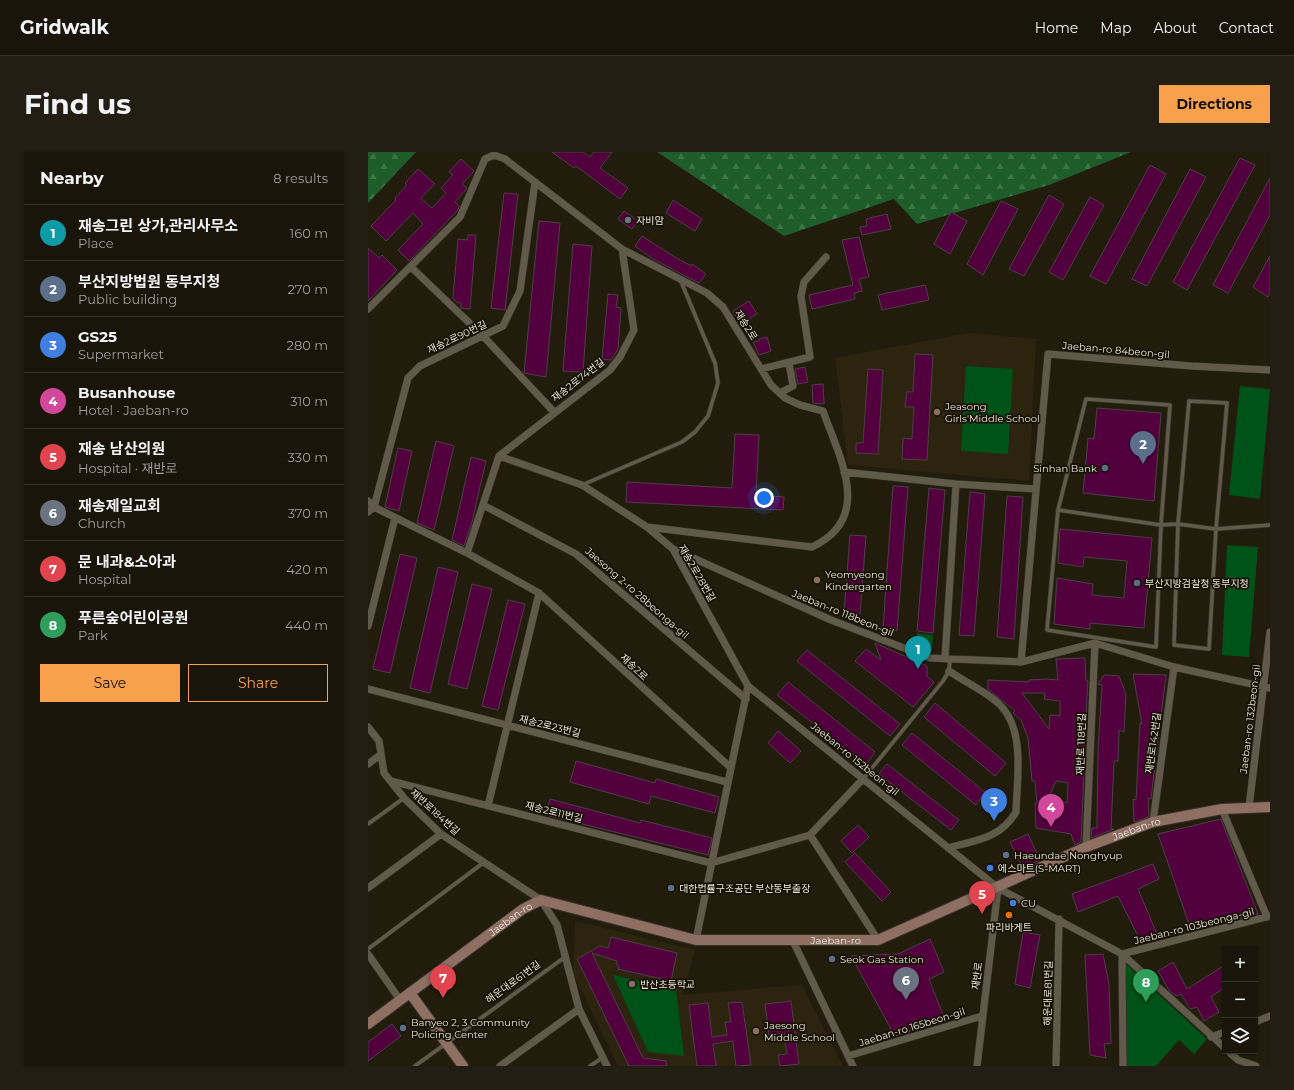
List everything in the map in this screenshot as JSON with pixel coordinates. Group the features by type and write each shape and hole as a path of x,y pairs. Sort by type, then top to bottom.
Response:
{"main road":[{"name":"Jaeban-ro","path":"368,1024 523,908 541,900 696,940 878,940 998,888 1086,847 1152,822 1222,809 1270,807"},
{"path":"410,993 463,1066"}],"street":[{"name":"재송2로","path":"368,309 460,217 485,159 494,155 505,159 622,249 707,293 723,307 771,385 785,398 800,405 823,410 844,472 848,495 846,514 838,528 824,542 812,547 647,527"},
{"name":"재송2로90번길","path":"371,509 408,378 420,366 503,326 520,291 535,182"},
{"name":"재송2로74번길","path":"499,456 610,370 620,357 634,330 622,249"},
{"path":"761,369 810,357 802,296 804,282 826,257"},
{"path":"411,267 484,336"},
{"name":"재송2로74번길","path":"484,336 554,412"},
{"name":"Jaeban-ro 84beon-gil","path":"1036,489 1048,354 1191,366 1270,370"},
{"path":"780,393 793,386 789,363"},
{"path":"467,552 499,456"},
{"name":"재송2로28번길","path":"499,456 582,485 647,527 673,549 748,686"},
{"path":"844,472 956,484 1036,489 1021,662"},
{"path":"948,659 956,484"},
{"name":"재송2로","path":"368,501 371,509 395,518 467,552 539,593 731,768"},
{"name":"Jaesong 2-ro 28beonga-gil","path":"483,505 576,554 746,699"},
{"path":"368,626 395,518"},
{"name":"Jaeban-ro 118beon-gil","path":"673,549 831,620 930,658 1021,662 1095,642"},
{"path":"488,806 539,593"},
{"name":"Jaeban-ro 132beon-gil","path":"1249,807 1267,687 1270,632"},
{"path":"1095,642 1174,667 1267,687"},
{"name":"재반로 118번길","path":"1086,847 1095,642"},
{"name":"재반로142번길","path":"1152,822 1174,667"},
{"path":"948,848 985,839 1010,821 1016,812 1017,737 1011,720 999,703 949,671"},
{"path":"696,940 748,686"},
{"name":"Jaeban-ro 152beon-gil","path":"748,686 998,888 1059,919 1122,954 1222,1046"},
{"name":"재송2로23번길","path":"368,689 728,782"},
{"name":"재반로184번길","path":"368,727 379,741 384,773 404,798 441,834 541,900"},
{"path":"368,764 380,755"},
{"path":"712,863 810,836 863,778"},
{"name":"재송2로11번길","path":"390,782 712,863"},
{"path":"1222,809 1268,917"},
{"path":"368,888 441,834"},
{"path":"810,836 878,940"},
{"name":"재반로","path":"977,1066 998,888"},
{"path":"541,900 557,926 579,1008 607,1066"},
{"name":"Jaeban-ro 103beonga-gil","path":"1122,954 1268,917"},
{"name":"해운대로81번길","path":"1056,1066 1059,919"},
{"path":"792,939 853,1066"},
{"path":"368,954 400,1000"},
{"path":"1122,954 1123,1066"},
{"path":"500,1066 579,1008"},
{"name":"Jaeban-ro 165beon-gil","path":"848,1056 982,1016"},
{"path":"1258,1021 1270,1016"},
{"path":"1211,1037 1222,1033"},
{"path":"1231,1054 1238,1060 1256,1066"}],"lane":[{"path":"582,485 682,442 695,432 708,416 718,383 715,364 679,278"},
{"path":"1086,399 1170,405 1161,525 1156,647 1047,630 1058,510 1086,399"},
{"path":"1189,401 1227,403 1216,529 1209,649 1174,645 1178,524 1189,401"},
{"path":"1058,510 1161,525 1178,524 1216,529 1270,525"},
{"path":"863,778 949,671 948,659"},
{"path":"368,824 404,798"},
{"path":"368,949 483,863"},
{"name":"해운대로61번길","path":"415,1066 565,957"},
{"path":"590,1066 602,1058"}],"shaded area":[{"name":"Jeasong Girls'Middle School","path":"969,333 1036,339 1029,481 848,465 835,358"},
{"path":"575,921 695,950 683,995 802,985 843,1066 618,1066 573,973"}],"green space":[{"path":"368,152 416,152 368,203"},
{"path":"657,152 1131,152 1049,185 917,224 894,199 784,236"},
{"path":"966,366 1013,369 1008,454 961,451"},
{"path":"1240,386 1270,389 1260,499 1229,495"},
{"path":"1227,545 1258,547 1249,657 1222,655"},
{"path":"917,633 933,635 932,651 915,650"},
{"path":"1126,964 1207,1039 1194,1054 1179,1040 1156,1066 1127,1066"},
{"path":"613,975 676,989 684,1056 648,1052"}],"building":[{"path":"552,152 583,152 590,157 594,152 612,152 600,168 628,188 620,199 576,166 574,168"},
{"path":"1240,158 1255,165 1187,290 1173,282"},
{"path":"461,159 474,171 462,184 467,188 455,202 459,206 458,210 409,261 398,250 423,224 413,213 386,241 371,226 396,200 395,198 407,185 405,183 418,169 435,184 421,198 432,208 446,193 441,188 453,175 449,172"},
{"path":"1150,165 1166,174 1106,284 1090,276"},
{"path":"1190,169 1206,177 1147,286 1132,279"},
{"path":"1270,178 1270,215 1228,293 1213,285"},
{"path":"504,193 518,194 505,310 491,308"},
{"path":"1049,195 1064,204 1024,276 1009,269"},
{"path":"1090,197 1104,205 1063,280 1049,272"},
{"path":"673,200 702,219 695,231 666,213"},
{"path":"1001,201 1018,209 983,275 967,264"},
{"name":"자비암","path":"624,211 638,221 632,229 618,219"},
{"path":"951,212 967,221 950,254 934,244"},
{"path":"887,214 891,229 862,235 860,227 867,226 866,219"},
{"path":"539,221 560,223 546,377 524,373"},
{"path":"468,235 476,235 470,309 461,308 461,303 456,302 453,298 458,239 467,240"},
{"path":"642,236 673,256 691,266 692,264 706,274 699,283 653,259 635,246"},
{"path":"859,237 869,277 859,279 862,291 854,293 855,299 812,309 809,295 853,285 842,240"},
{"path":"573,244 592,246 583,372 563,371"},
{"path":"368,248 379,258 382,255 397,270 368,301"},
{"path":"1270,256 1270,292 1268,297 1253,287"},
{"path":"925,285 929,300 882,310 878,295"},
{"path":"608,294 618,295 616,307 621,308 618,349 611,360 602,359"},
{"path":"749,301 757,314 741,324 733,311"},
{"path":"767,337 771,351 759,355 753,342"},
{"path":"915,354 933,355 927,460 902,459 903,438 912,439 914,407 905,407 907,392 913,392"},
{"path":"805,367 808,382 798,384 795,369"},
{"path":"868,369 883,370 878,454 856,453 856,443 863,443"},
{"path":"823,384 824,404 813,403 812,385"},
{"path":"1097,408 1161,413 1154,501 1083,493 1088,438 1094,439"},
{"path":"735,434 759,435 756,495 784,497 783,510 626,502 627,482 732,488"},
{"path":"436,441 454,446 434,530 417,523"},
{"path":"398,448 412,451 399,511 385,507"},
{"path":"471,457 486,461 472,522 464,546 452,540"},
{"path":"893,486 908,487 897,631 883,629"},
{"path":"929,488 945,490 933,633 917,631"},
{"path":"970,492 985,494 974,636 959,635"},
{"path":"1007,496 1023,497 1014,639 997,637"},
{"path":"1060,529 1152,538 1144,628 1090,623 1090,629 1054,624 1057,578 1093,584 1092,595 1124,598 1127,561 1084,557 1083,567 1058,563"},
{"path":"850,535 866,536 860,614 844,612"},
{"path":"400,554 417,558 390,673 373,669"},
{"path":"438,567 458,572 430,693 410,688"},
{"path":"472,584 492,589 467,689 448,684"},
{"path":"508,600 525,604 498,710 482,706"},
{"path":"875,643 927,666 927,676 934,682 913,707 855,661 866,649 881,660"},
{"path":"807,650 900,724 890,736 797,661"},
{"path":"1085,658 1086,681 1088,681 1081,842 1075,845 1071,834 1036,828 1035,803 1037,803 1035,781 1032,781 1028,738 1021,720 1013,713 1015,711 988,689 988,680 1029,682 1029,680 1058,680 1056,659","holes":["1022,693 1045,693 1044,699 1060,701 1060,716 1050,715 1049,729","1056,781 1068,783 1067,803 1048,799"]},
{"path":"1133,674 1166,675 1151,799 1148,798 1149,817 1134,822 1133,799 1136,800 1140,723 1142,724"},
{"path":"1104,675 1119,676 1126,694 1124,732 1119,730 1118,761 1114,761 1111,829 1114,829 1091,838 1092,828 1097,828 1098,750 1102,685 1098,684"},
{"path":"788,682 875,752 866,765 777,695"},
{"path":"935,703 1006,763 995,776 924,717"},
{"path":"778,731 801,751 790,763 768,743"},
{"path":"912,733 985,792 976,805 902,745"},
{"path":"576,761 655,783 656,779 719,797 715,813 651,796 649,804 570,782"},
{"path":"887,764 959,820 951,830 879,774"},
{"path":"550,799 640,823 641,820 712,838 708,855 546,815"},
{"path":"1221,819 1258,914 1191,930 1158,834"},
{"path":"858,825 869,837 852,853 841,841"},
{"path":"1028,834 1040,860 1023,868 1010,842"},
{"path":"855,853 891,892 882,901 845,862"},
{"path":"1153,864 1159,879 1138,889 1157,934 1140,940 1118,896 1078,912 1072,894"},
{"path":"1023,932 1040,935 1030,988 1015,984"},
{"path":"611,937 677,953 671,981 618,969 619,966 616,964 617,961 592,953 643,1058 666,1061 666,1066 629,1066 577,959 600,946 608,948"},
{"path":"930,939 944,972 929,979 945,1020 895,1036 851,956 898,954"},
{"path":"1103,954 1109,984 1111,1043 1104,1044 1106,1058 1090,1055 1085,955"},
{"path":"1173,962 1187,989 1222,967 1222,989 1211,997 1219,1012 1204,1021 1197,1007 1190,1009 1181,994 1176,996 1169,990 1158,971"},
{"path":"791,1001 799,1064 780,1066 778,1055 787,1054 784,1033 769,1035 765,1004"},
{"path":"742,1002 751,1065 736,1066 733,1041 713,1044 716,1066 697,1066 689,1005 708,1003 712,1037 727,1035 725,1022 731,1022 728,1003"},
{"path":"392,1024 401,1036 368,1061 368,1042"}],"place":[{"name":"자비암","path":"628,220"},
{"name":"Jeasong Girls'Middle School","path":"937,412"},
{"name":"부산지방법원 동부지청","path":"1143,464"},
{"name":"Sinhan Bank","path":"1105,468"},
{"name":"Yeomyeong Kindergarten","path":"817,580"},
{"name":"부산지방검찰청 동부지청","path":"1137,583"},
{"name":"재송그린 상가,관리사무소","path":"918,669"},
{"name":"GS25","path":"994,821"},
{"name":"Busanhouse","path":"1051,827"},
{"name":"Haeundae Nonghyup","path":"1006,855"},
{"name":"에스마트(S-MART)","path":"990,868"},
{"name":"대한법률구조공단 부산동부출장","path":"671,888"},
{"name":"CU","path":"1013,903"},
{"name":"재송 남산의원","path":"982,914"},
{"name":"파리바게트","path":"1009,915"},
{"name":"Seok Gas Station","path":"832,959"},
{"name":"반산초등학교","path":"632,984"},
{"name":"문 내과&소아과","path":"443,998"},
{"name":"재송제일교회","path":"906,1000"},
{"name":"푸른숲어린이공원","path":"1146,1002"},
{"name":"Banyeo 2, 3 Community Policing Center","path":"403,1028"},
{"name":"Jaesong Middle School","path":"756,1031"}]}
